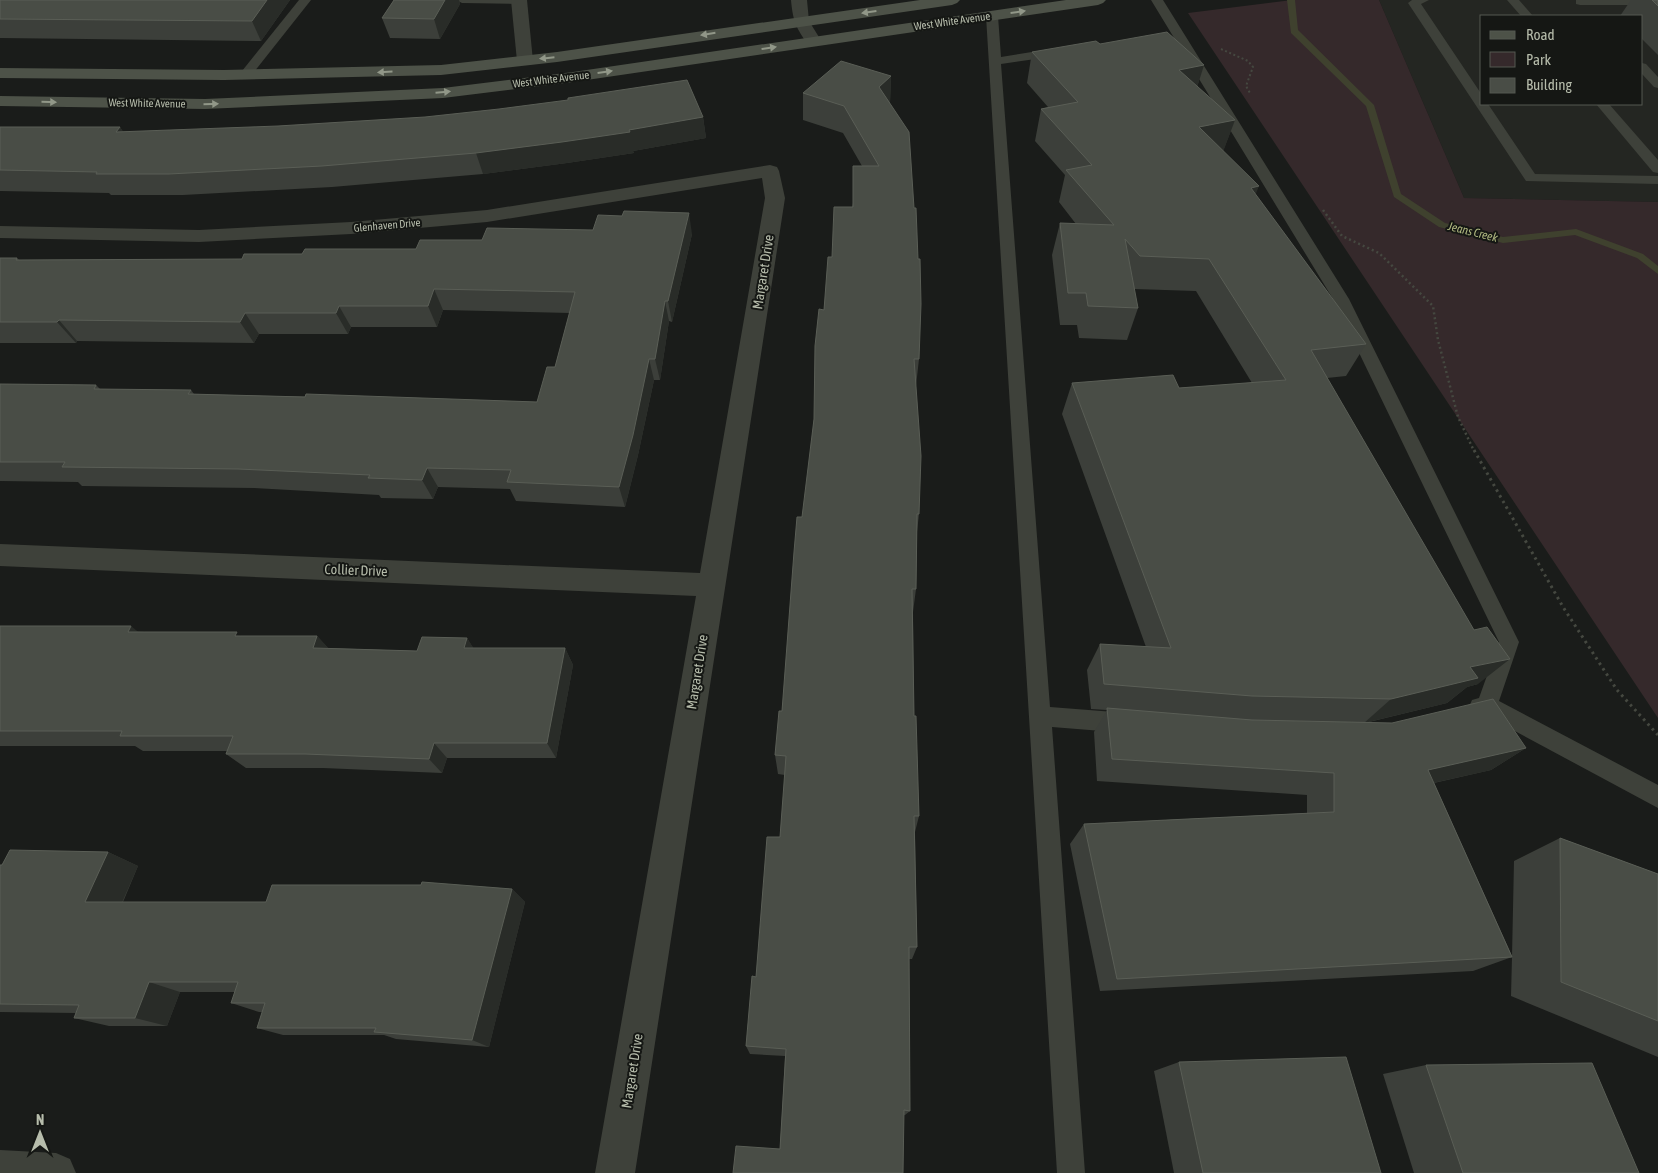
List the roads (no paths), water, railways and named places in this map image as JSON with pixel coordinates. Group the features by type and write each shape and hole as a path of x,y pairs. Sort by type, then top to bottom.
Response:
{"main road":[{"name":"West White Avenue","path":"0,73 362,74 441,70 525,61 952,0"},
{"path":"979,0 992,16"},
{"name":"West White Avenue","path":"0,101 204,104 443,93 573,77 1098,0"}],"street":[{"path":"519,0 525,61"},
{"path":"799,0 802,21 814,42"},
{"name":"Glenhaven Drive","path":"0,232 199,236 351,228 486,216 770,171"},
{"name":"Margaret Drive","path":"615,1173 775,198 770,171"},
{"name":"Collier Drive","path":"0,555 712,585"},
{"path":"0,1170 56,1173"}],"lane":[{"path":"246,74 305,0"},
{"path":"462,0 519,0"},
{"path":"1157,0 1174,36 1341,299 1509,642 1487,705"},
{"path":"1423,0 1414,3 1480,102"},
{"path":"1513,0 1526,15"},
{"path":"1579,1 1647,2 1645,0"},
{"path":"1579,1 1592,15"},
{"path":"992,16 1070,1173"},
{"path":"995,61 1072,50"},
{"path":"1643,67 1658,68"},
{"path":"1643,68 1658,84"},
{"path":"1482,105 1531,178 1658,180"},
{"path":"1603,105 1658,169"},
{"path":"1458,712 1487,705 1658,797"},
{"path":"1040,716 1151,725"}],"waterway":[{"name":"Jeans Creek","path":"1291,0 1294,31 1370,105 1397,195 1442,225 1503,240 1576,232 1640,256 1658,271"}]}
